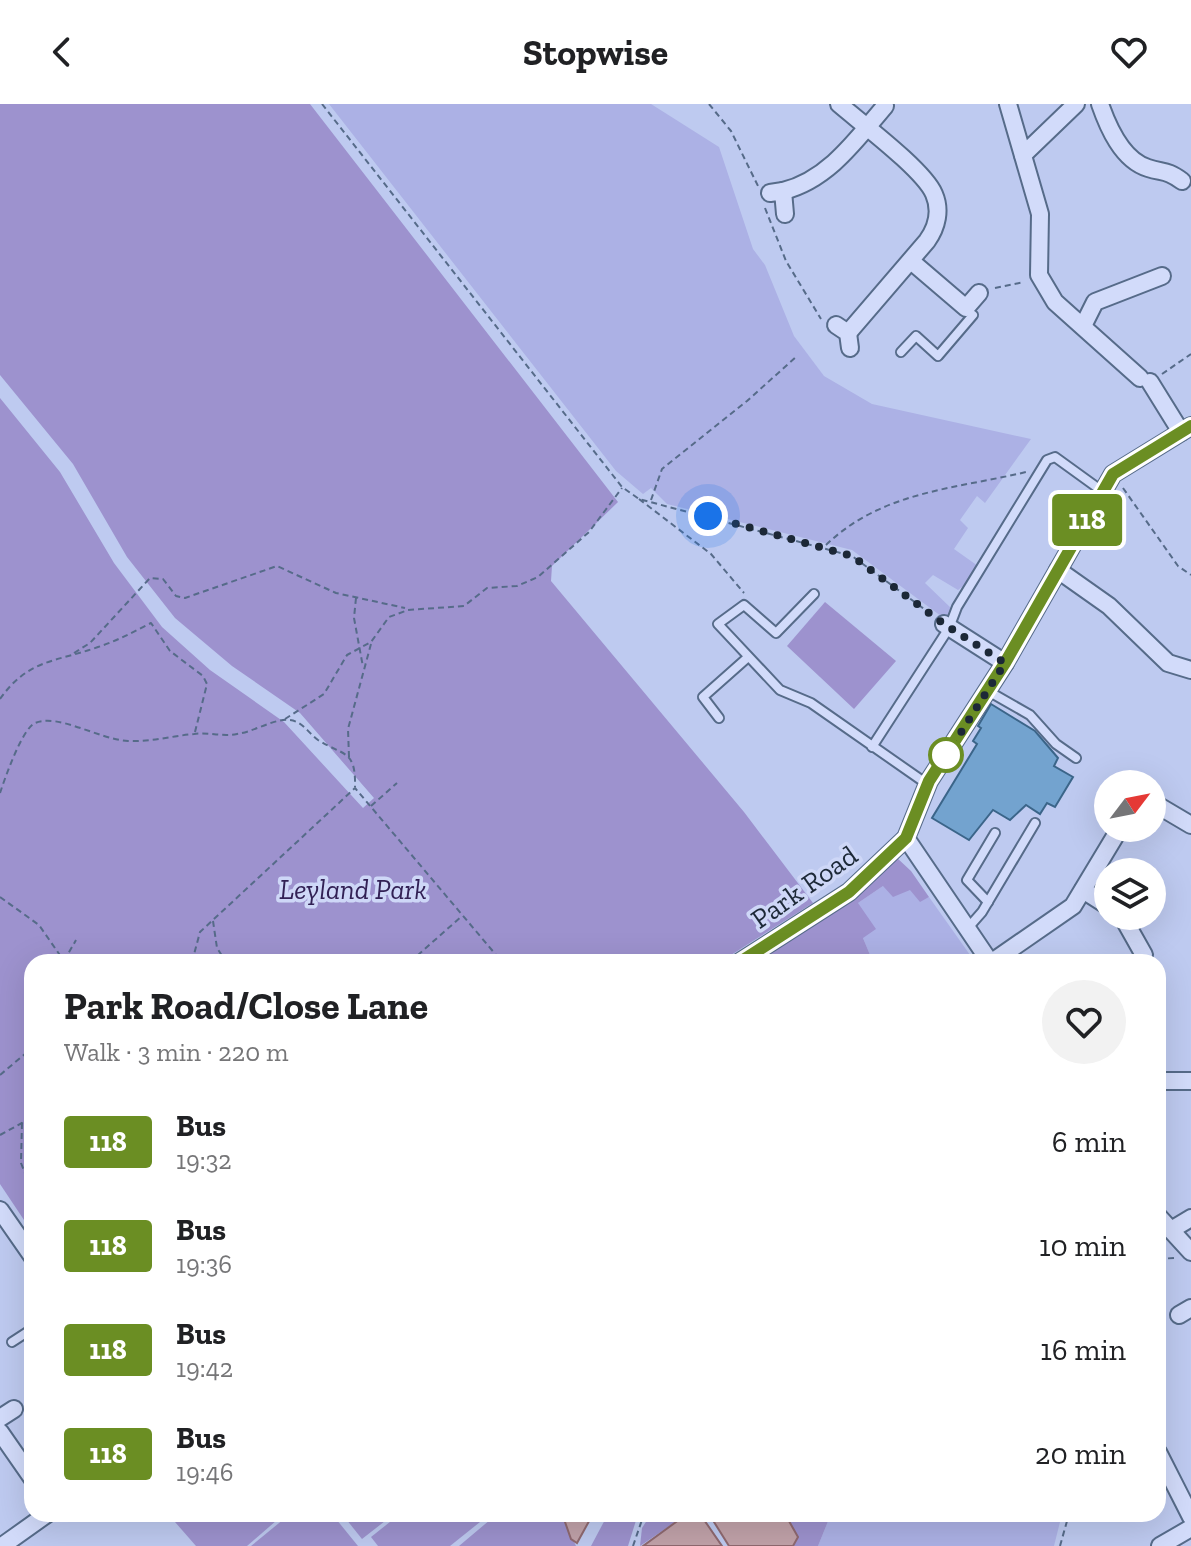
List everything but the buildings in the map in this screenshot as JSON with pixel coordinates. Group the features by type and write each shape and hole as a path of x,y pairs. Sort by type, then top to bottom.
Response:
{"street":[{"path":"839,104 924,179 935,195 935,227 911,261 844,335"},
{"path":"1008,104 1040,214 1039,275 1055,302 1145,380 1186,429"},
{"path":"1023,155 1076,104"},
{"path":"1100,104 1109,130 1128,154 1147,167 1167,170 1182,181"},
{"path":"785,214 777,192 806,184 826,171 885,106"},
{"path":"911,261 971,313 979,293"},
{"path":"1083,326 1095,302 1162,276"},
{"name":"Park Road","path":"752,954 849,892 906,838 928,784 1005,663 1113,474 1186,429"},
{"path":"1058,570 1109,606 1168,663 1191,670"},
{"path":"947,626 1005,663"},
{"path":"1166,810 1191,825"},
{"path":"906,838 985,954"},
{"path":"1003,954 1073,906 1112,842"},
{"path":"1083,890 1094,897"},
{"path":"1130,930 1143,954"},
{"path":"1166,1081 1191,1081"},
{"path":"0,1210 24,1244"},
{"path":"1171,1230 1191,1218"},
{"path":"1166,1225 1186,1255"},
{"path":"0,1432 24,1466"},
{"path":"1166,1468 1191,1517"},
{"path":"2,1546 36,1522"},
{"path":"1160,1546 1191,1528"}],"lane":[{"path":"901,352 916,336 938,356 971,313"},
{"path":"872,747 1043,467 1055,457 1103,492"},
{"path":"814,594 776,633 744,605 718,624 780,690 811,703 928,784"},
{"path":"719,718 703,697 747,658"},
{"path":"987,691 1030,715 1056,744 1076,758"},
{"path":"966,930 988,902 1035,823"},
{"path":"988,902 967,880 995,833"},
{"path":"12,1342 24,1334"}],"path":[{"path":"322,104 622,487 724,566 745,594 744,605"},
{"path":"979,293 1011,287 1039,275"},
{"path":"1145,380 1191,354"},
{"path":"650,502 662,469 796,357"},
{"path":"824,546 856,521 906,496 1043,467"},
{"path":"1113,474 1178,566 1191,575"},
{"path":"495,954 355,788 348,729 371,642 389,617 408,610 464,606 487,588 526,584 589,532 622,487"},
{"path":"639,499 824,546 852,556 947,626"},
{"path":"74,653 90,643 150,578 163,579 176,596 185,598 277,566 336,593 408,610"},
{"path":"356,597 354,618 364,670"},
{"path":"0,699 20,675 113,641 151,623 170,651 203,676 207,684 194,734"},
{"path":"0,793 25,731 35,723 56,721 93,735 129,741 149,742 194,734 234,735 284,720 324,694 342,662 371,642"},
{"path":"284,720 306,726 317,739 339,748 349,757"},
{"path":"370,806 397,783"},
{"path":"193,954 197,935 355,788"},
{"path":"0,897 39,925 59,954"},
{"path":"419,954 463,916"},
{"path":"213,920 217,948 221,954"},
{"path":"68,954 76,940"},
{"path":"0,1075 24,1055"},
{"path":"0,1135 22,1123"},
{"path":"22,1123 21,1163 24,1171"},
{"path":"1166,1258 1186,1255"},
{"path":"633,1546 641,1522"},
{"path":"1060,1546 1067,1522"}],"shaded area":[{"path":"329,104 651,104 719,147 753,249 765,265 794,336 824,376 872,404 1031,439 985,503 977,496 960,520 968,528 954,549 978,566 966,584 958,590 933,575 925,583 952,609 945,619 852,550 667,504 651,488 643,494 616,471"},
{"path":"883,886 910,889 920,901 929,897 969,954 870,954 863,938 858,903"},
{"path":"565,1522 589,1522 577,1543 571,1539"},
{"path":"676,1522 706,1522 722,1546 643,1546"},
{"path":"714,1522 790,1522 798,1537 793,1546 729,1546"},
{"path":"828,1522 1060,1522 1054,1546 818,1546"}],"green space":[{"name":"Leyland Park","path":"0,104 310,104 618,502 552,566 551,581 744,812 813,903 733,954 24,954 24,1220 0,1184 0,398 60,472 114,563 162,627 210,670 284,722 363,808 374,798 300,713 232,666 175,618 127,557 73,464 0,375"},
{"path":"825,602 896,661 854,709 787,646"},
{"path":"896,857 911,871 929,897 920,902 910,890 893,897 883,886 858,903 876,929 863,938 870,954 764,954 844,904"},
{"path":"175,1522 275,1522 247,1546 196,1546"},
{"path":"280,1522 338,1522 358,1546 251,1546"},
{"path":"348,1522 384,1522 362,1539"},
{"path":"390,1522 480,1522 450,1546 378,1546 371,1537"},
{"path":"488,1522 565,1522 576,1546 459,1546"},
{"path":"604,1522 636,1522 628,1546 591,1546"},
{"path":"646,1522 675,1522 640,1546"},
{"path":"787,1522 828,1522 818,1546 793,1546"}],"bus line":[{"name":"118","path":"753,954 849,892 906,838 929,781 1005,663 1113,474 1191,426"}],"route":[{"path":"708,516 852,556 944,624 1005,663 944,759 946,755"}]}
